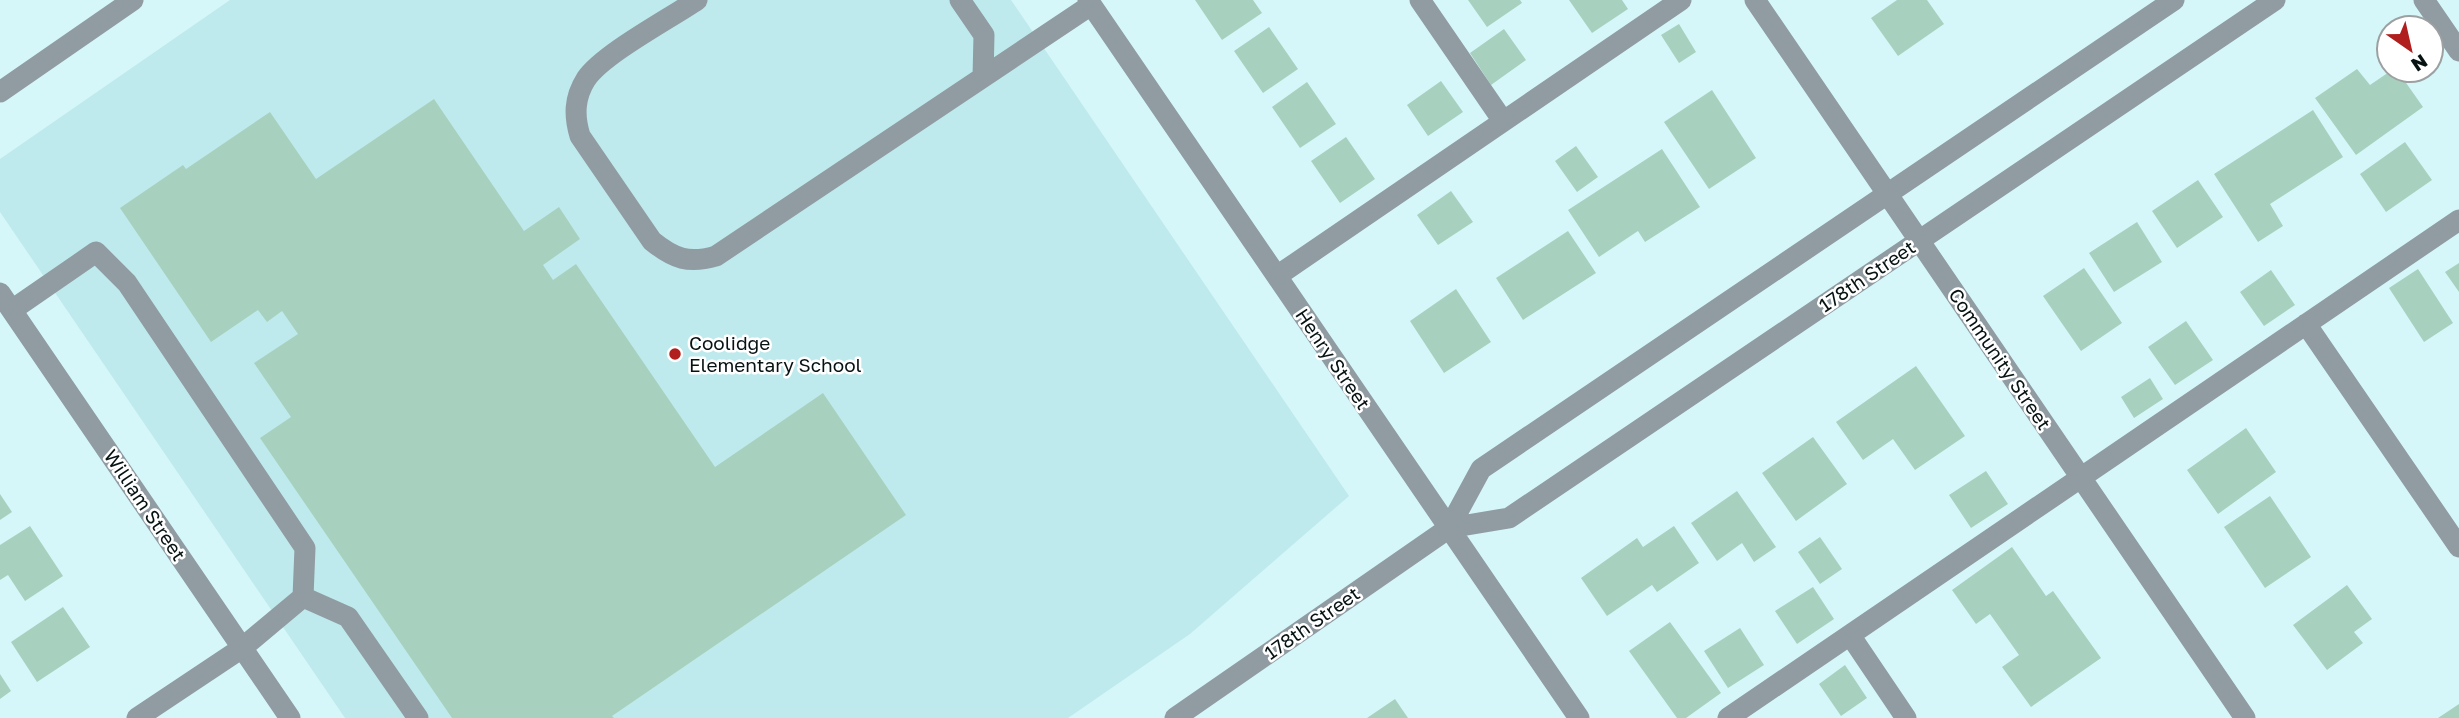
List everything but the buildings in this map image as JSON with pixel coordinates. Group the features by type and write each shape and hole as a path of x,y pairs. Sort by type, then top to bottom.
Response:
{"street":[{"path":"0,92 133,0"},
{"path":"697,0 600,64 586,79 576,102 575,120 580,136 652,241 678,259 696,262 716,256 983,77 1089,2"},
{"path":"960,0 984,35 983,77"},
{"path":"1420,0 1503,121"},
{"path":"1277,276 1681,0"},
{"name":"Community Street","path":"1755,0 2245,718"},
{"name":"178th Street","path":"1449,528 1481,469 2174,0"},
{"name":"178th Street","path":"1175,718 1449,528 1509,518 2275,0"},
{"path":"2424,0 2459,51"},
{"name":"Henry Street","path":"1089,2 1580,718"},
{"path":"1728,718 2459,220"},
{"path":"6,301 96,252 127,283 305,548 303,597 242,648 137,718"},
{"name":"William Street","path":"6,301 290,718"},
{"path":"2306,324 2459,547"},
{"path":"303,597 348,617 418,718"},
{"path":"1850,635 1906,718"}],"shaded area":[{"name":"Coolidge Elementary School","path":"230,0 1011,0 1349,496 1190,634 1068,718 345,718 0,212 0,159"}],"place":[{"name":"Coolidge Elementary School","path":"675,354"}]}
